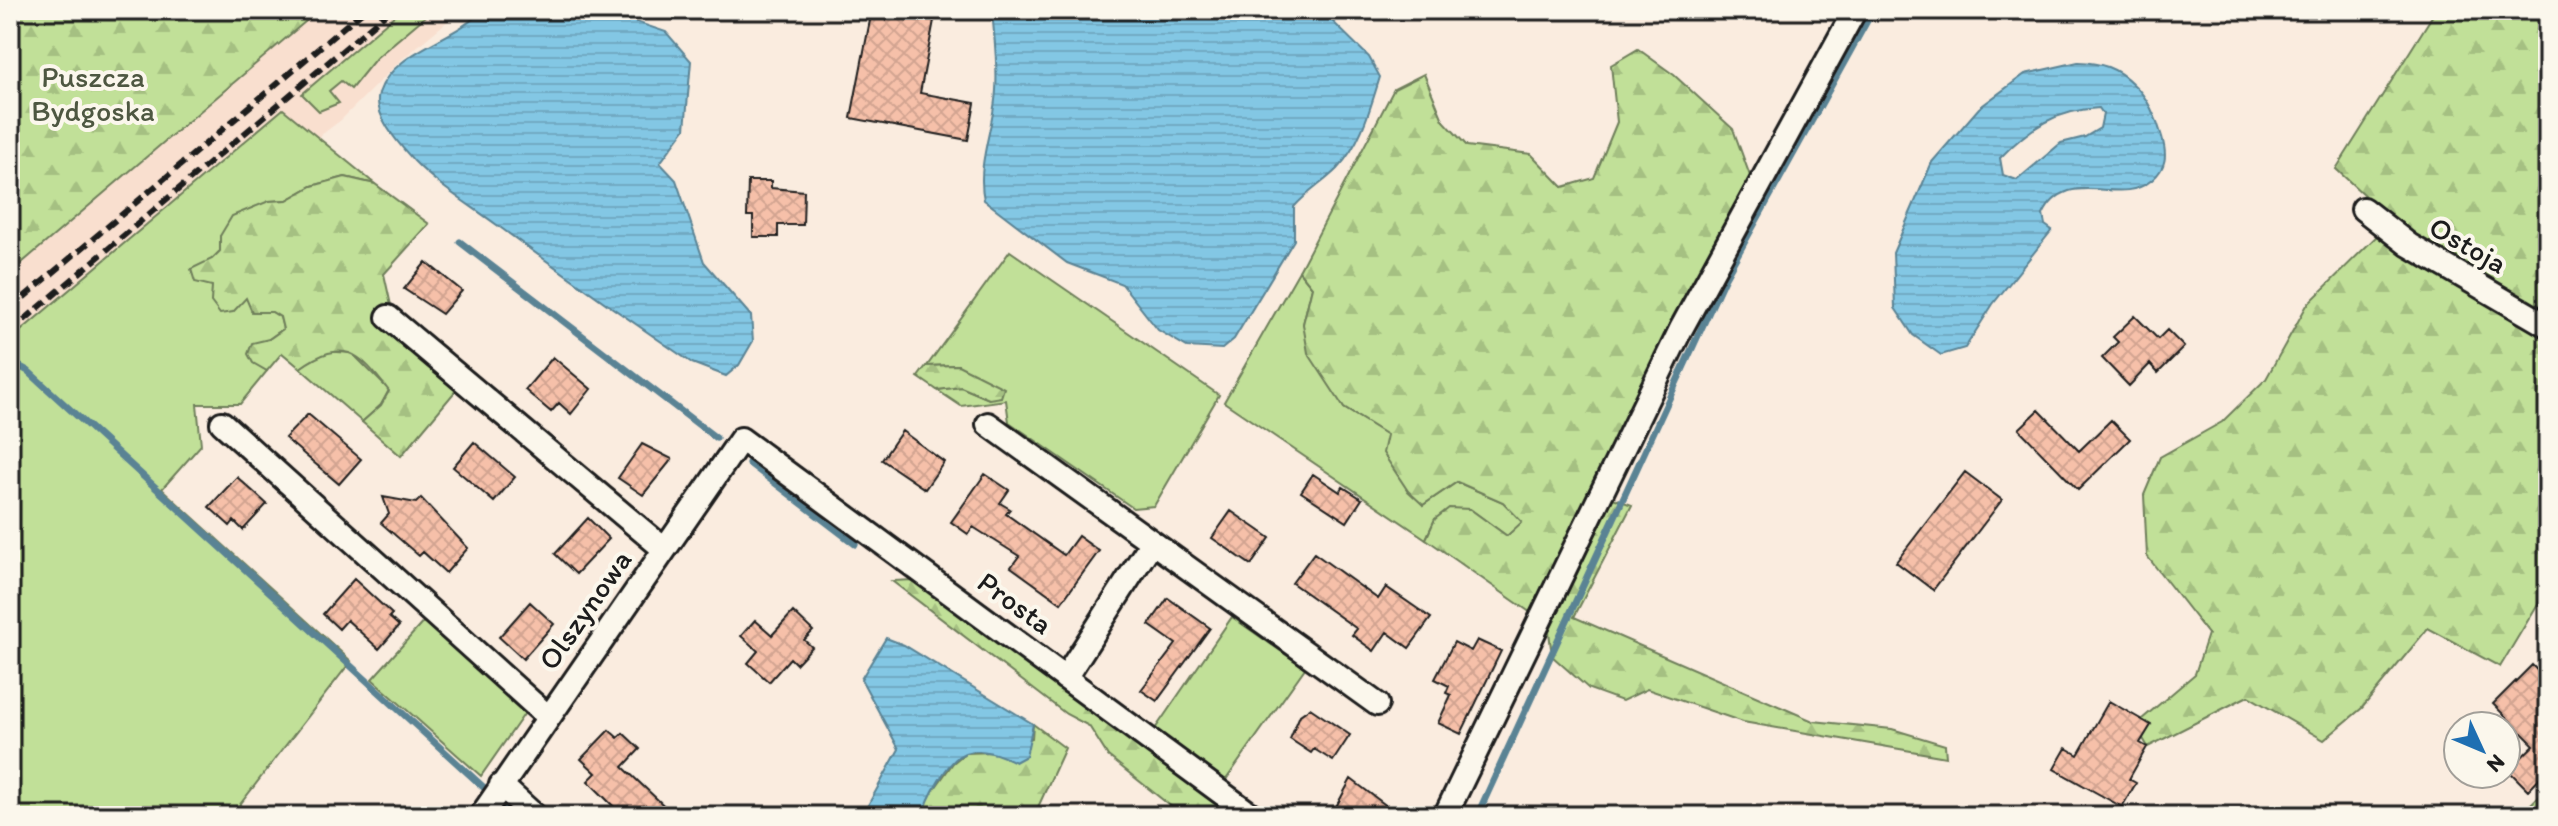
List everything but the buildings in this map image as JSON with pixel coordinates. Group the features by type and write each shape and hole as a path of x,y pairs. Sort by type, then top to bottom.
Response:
{"street":[{"path":"1445,816 1681,329 1855,10"},
{"name":"Ostoja","path":"2363,209 2409,245 2548,326"},
{"path":"388,317 664,549"},
{"path":"222,423 548,717"},
{"path":"988,424 1377,704"},
{"name":"Olszynowa","path":"493,798 741,439"},
{"name":"Prosta","path":"741,439 1253,816"},
{"path":"1065,678 1152,542"},
{"path":"493,798 535,816"}],"shaded area":[{"path":"295,10 461,10 401,60 341,120 10,370 10,266"}],"green space":[{"name":"Puszcza Bydgoska","path":"10,10 319,10 10,273"},
{"path":"401,10 433,10 376,58 351,89 341,81 329,91 339,103 319,111 302,94"},
{"path":"2436,10 2548,10 2548,587 2500,667 2428,628 2362,708 2324,740 2248,696 2148,747 2135,725 2195,674 2208,634 2147,556 2144,495 2160,457 2222,422 2266,379 2307,305 2392,221 2336,169"},
{"path":"1638,49 1674,75 1733,129 1750,176 1674,316 1534,615 1426,539 1435,519 1449,508 1470,509 1507,536 1522,522 1503,502 1457,482 1423,505 1408,491 1383,453 1387,435 1344,408 1308,353 1303,324 1312,287 1299,271 1394,89 1424,74 1443,120 1467,146 1531,154 1563,187 1594,178 1617,122 1611,65"},
{"path":"283,109 375,184 345,177 312,186 287,200 269,201 220,236 220,251 212,259 213,286 247,298 252,311 272,312 280,317 283,329 269,339 253,362 267,371 240,404 197,404 201,445 162,489 351,661 231,816 10,816 10,340"},
{"path":"345,177 375,184 429,224 384,274 392,310 458,388 401,456 362,422 381,405 389,391 359,358 340,351 328,353 300,368 282,353 267,371 253,363 248,354 252,343 269,339 283,329 280,317 272,312 252,312 246,298 233,312 220,314 211,302 212,286 195,282 191,269 212,259 220,251 220,236 232,216 269,201 287,200 312,186"},
{"path":"1010,251 1219,395 1154,506 1133,508 1009,422 1006,400 961,406 937,390 961,387 989,399 958,365 927,366"},
{"path":"1299,271 1312,287 1303,324 1344,408 1388,435 1423,505 1457,482 1503,502 1523,522 1507,536 1470,509 1435,519 1426,539 1224,402"},
{"path":"323,351 352,353 389,390 381,405 362,422 300,368"},
{"path":"958,365 1004,388 1001,397 989,399 961,387 937,390 918,377 926,366"},
{"path":"1613,498 1632,505 1574,617 1813,721 1892,729 1945,745 1946,757 1743,722 1647,689 1622,701 1589,689 1552,656 1549,632"},
{"path":"913,580 1235,816 1183,816 1108,756 1089,726 1066,714 892,581"},
{"path":"1232,617 1305,668 1225,781 1155,729"},
{"path":"426,619 527,710 481,776 372,679"},
{"path":"1033,724 1065,748 1034,816 923,816 928,798 953,763 965,753 995,752 1032,738"},
{"path":"2548,787 2548,816 2519,816"}],"water":[{"path":"482,10 620,10 624,18 666,32 691,61 685,129 660,163 676,180 704,262 751,316 753,341 739,365 726,376 692,363 454,194 414,161 383,120 379,93 397,66 458,29"},
{"path":"992,10 1321,10 1369,57 1380,77 1359,137 1337,169 1294,207 1294,240 1234,339 1222,349 1187,347 1158,330 1122,284 1067,263 984,200 982,173 995,104 996,50"},
{"path":"2078,62 2114,70 2138,89 2147,101 2164,143 2163,165 2152,180 2142,186 2122,191 2080,189 2053,200 2043,215 2045,225 2052,230 1993,304 1965,348 1941,355 1913,335 1895,308 1893,253 1932,162 1979,108 2025,74","holes":["2099,108 2103,114 2100,128 2085,137 2061,143 2017,180 2003,175 2000,158 2044,122 2084,109"]},
{"path":"886,638 904,645 1033,724 1026,756 1015,762 985,751 965,753 945,771 923,816 862,816 899,749 861,679"}],"waterway":[{"path":"1477,816 1724,279 1873,10"},
{"path":"460,242 716,438"},
{"path":"10,361 28,371 515,816"},
{"path":"749,463 855,544"}],"railway":[{"path":"10,309 364,10"},
{"path":"10,332 390,10"}]}
